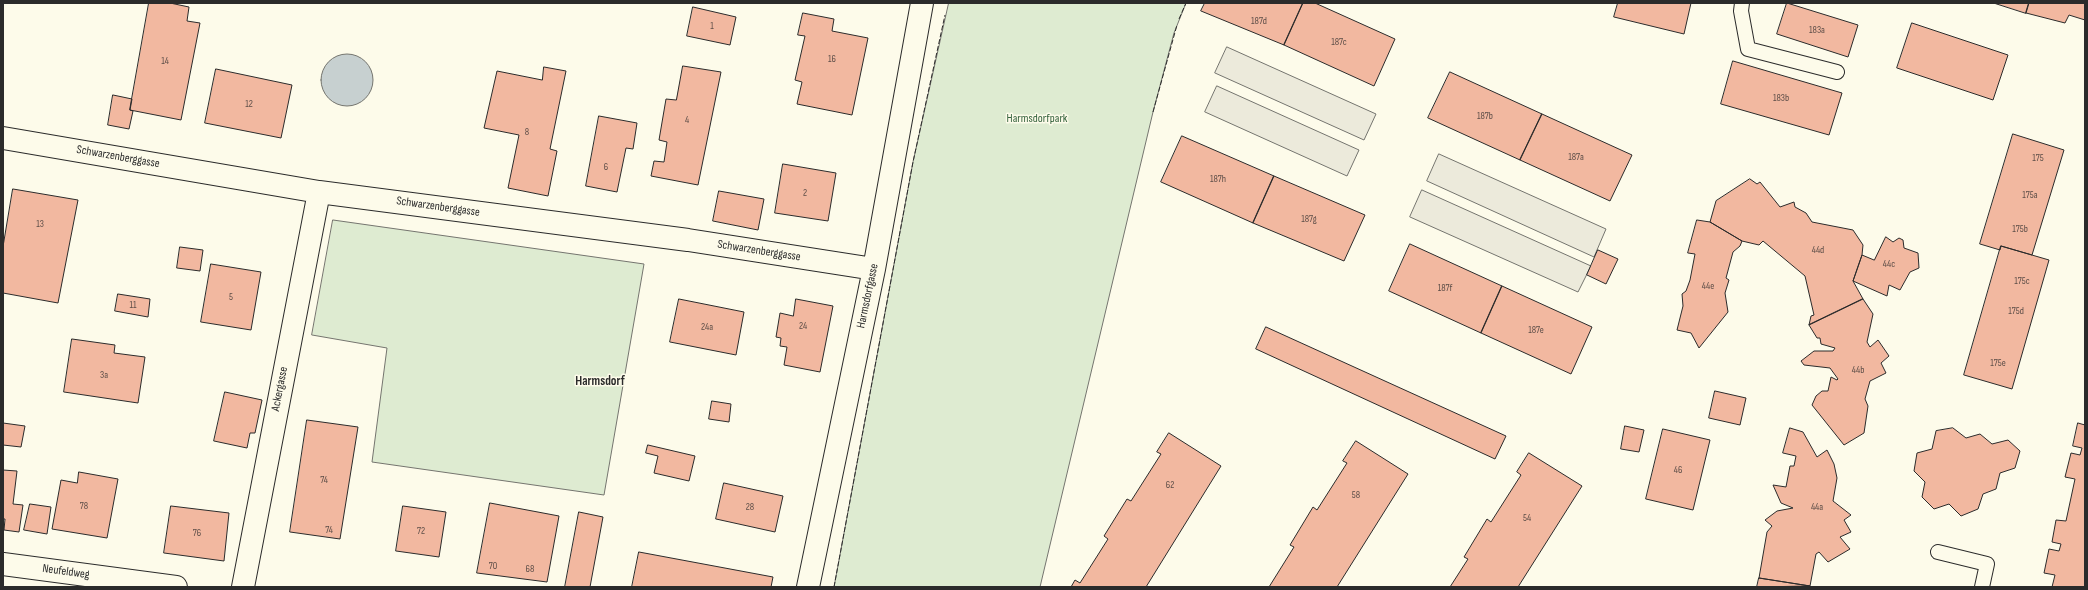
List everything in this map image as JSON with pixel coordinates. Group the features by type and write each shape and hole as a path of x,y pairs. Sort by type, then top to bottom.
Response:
{"street":[{"name":"Harmsdorfgasse","path":"808,587 874,269 922,3"},
{"name":"Schwarzenberggasse","path":"3,138 319,192 688,240 874,269"},
{"name":"Ackergasse","path":"243,587 254,520 319,192"},
{"name":"Neufeldweg","path":"3,564 176,587"}],"lane":[{"path":"1742,3 1741,11 1748,49 1837,72"},
{"path":"1938,552 1987,564 1982,587"}],"green space":[{"name":"Harmsdorfpark","path":"949,3 1186,3 1174,33 1153,112 1040,587 834,587 913,162"},
{"path":"333,220 644,264 604,495 372,462 387,348 312,335"}],"shaded area":[{"path":"1227,47 1376,114 1364,140 1215,73"},
{"path":"347,54 361,58 369,66 373,80 369,94 361,102 347,106 333,102 325,94 321,80 325,66 333,58"},
{"path":"1217,86 1359,150 1347,176 1205,112"},
{"path":"1439,154 1606,229 1594,257 1427,181"},
{"path":"1422,190 1591,266 1578,292 1410,217"}],"building":[{"path":"149,3 170,3 189,7 187,21 200,23 181,120 130,110"},
{"path":"1205,3 1303,3 1284,45 1201,11"},
{"path":"1303,3 1315,3 1395,39 1374,86 1284,45"},
{"path":"1618,3 1691,3 1684,34 1614,17"},
{"path":"1787,3 1858,25 1848,57 1777,34"},
{"path":"1994,3 2029,3 2026,13"},
{"path":"2029,3 2085,3 2085,20 2069,15 2065,23 2026,13"},
{"path":"693,7 736,17 730,45 687,36"},
{"path":"803,13 834,19 832,31 868,38 852,115 797,104 802,82 795,80 805,36 798,35"},
{"path":"1912,23 2008,55 1993,100 1897,68"},
{"path":"1733,61 1842,93 1829,135 1721,104"},
{"path":"683,66 721,72 698,185 651,176 654,161 664,162 667,142 659,140 666,99 676,100"},
{"path":"544,67 566,71 550,149 557,151 548,196 508,188 519,135 484,128 497,71 542,80"},
{"path":"216,69 292,85 281,138 205,123"},
{"path":"1450,72 1542,114 1520,160 1428,118"},
{"path":"113,95 132,99 130,110 133,111 129,129 108,125"},
{"path":"1542,114 1632,155 1610,201 1520,160"},
{"path":"599,116 637,123 633,149 626,148 617,192 586,186"},
{"path":"2013,134 2064,150 2032,255 2001,246 2000,250 1980,244"},
{"path":"1182,136 1274,176 1253,223 1161,182"},
{"path":"783,164 836,173 828,221 775,213"},
{"path":"1274,176 1365,215 1344,261 1253,223"},
{"path":"1750,179 1757,184 1760,182 1780,207 1794,202 1795,207 1806,213 1812,222 1853,230 1863,245 1862,255 1853,281 1863,299 1809,325 1811,316 1814,315 1805,276 1763,241 1759,245 1742,241 1710,222 1716,201"},
{"path":"13,189 78,200 58,303 3,293 3,247"},
{"path":"719,191 764,199 758,230 713,221"},
{"path":"1697,220 1710,222 1742,241 1740,246 1733,252 1726,278 1729,280 1725,293 1728,312 1699,348 1691,333 1677,330 1683,306 1682,294 1686,291 1690,280 1695,254 1688,253"},
{"path":"1886,237 1893,242 1899,238 1903,240 1904,248 1918,253 1919,268 1910,272 1900,290 1889,285 1887,296 1853,281 1862,255 1874,260"},
{"path":"1410,244 1502,286 1481,333 1389,291"},
{"path":"2001,246 2049,260 2012,389 1964,375"},
{"path":"180,247 203,250 200,271 177,268"},
{"path":"1598,250 1618,259 1606,284 1587,275"},
{"path":"211,264 261,272 251,330 201,322"},
{"path":"1502,286 1592,327 1571,374 1481,333"},
{"path":"118,294 150,299 148,317 115,311"},
{"path":"679,299 744,312 736,355 670,342"},
{"path":"796,299 833,306 820,372 784,365 787,347 780,346 781,338 776,337 780,313 793,316"},
{"path":"1863,299 1873,314 1867,342 1870,347 1878,340 1889,356 1881,363 1886,373 1870,381 1865,399 1868,406 1864,433 1844,445 1812,405 1816,396 1822,391 1828,391 1831,377 1837,380 1838,379 1830,368 1804,365 1801,361 1814,351 1833,351 1835,348 1821,344 1820,338 1817,338 1809,325"},
{"path":"1266,327 1506,436 1495,459 1256,349"},
{"path":"72,339 115,345 114,353 145,357 138,403 64,392"},
{"path":"1715,391 1746,398 1740,425 1709,418"},
{"path":"225,392 262,400 255,433 250,433 247,448 214,441"},
{"path":"712,401 731,404 729,422 709,419"},
{"path":"307,420 358,427 340,539 290,532"},
{"path":"3,423 25,426 21,447 3,445"},
{"path":"2078,423 2085,425 2085,587 2052,587 2055,575 2044,573 2049,549 2059,551 2061,544 2052,542 2056,520 2066,521 2075,479 2065,477 2071,453 2080,455 2082,448 2073,446"},
{"path":"1625,426 1644,430 1639,452 1621,449"},
{"path":"1790,428 1803,432 1817,457 1827,450 1834,464 1837,478 1833,501 1851,515 1844,520 1851,532 1840,537 1850,549 1828,562 1819,552 1816,554 1810,586 1759,578 1767,532 1772,526 1765,520 1777,511 1793,508 1781,503 1773,485 1786,487 1790,466 1794,466 1796,456 1783,453"},
{"path":"1953,428 1966,438 1980,434 1992,444 2008,440 2020,451 2015,468 2000,473 1996,489 1983,494 1978,509 1961,516 1949,504 1934,509 1922,497 1925,482 1914,471 1917,453 1932,449 1936,431"},
{"path":"1663,429 1710,440 1693,510 1646,499"},
{"path":"1169,433 1221,466 1146,587 1071,587 1075,580 1080,583 1108,539 1104,536 1127,499 1131,501 1161,454 1157,452"},
{"path":"1356,441 1408,474 1337,587 1269,587 1294,547 1290,545 1313,507 1317,510 1347,463 1343,461"},
{"path":"648,445 695,456 689,481 654,473 658,456 646,453"},
{"path":"1529,453 1582,486 1518,587 1450,587 1468,559 1464,557 1487,519 1491,522 1521,475 1517,472"},
{"path":"3,470 17,471 13,504 23,505 19,532 4,530"},
{"path":"79,472 118,479 107,538 52,529 61,480 77,483"},
{"path":"724,483 783,496 775,532 716,519"},
{"path":"490,503 559,516 547,582 477,573"},
{"path":"30,504 51,507 47,534 24,530"},
{"path":"171,506 229,513 224,561 164,553"},
{"path":"403,506 446,512 439,557 396,551"},
{"path":"579,512 603,517 590,587 565,587"},
{"path":"639,552 773,577 771,587 632,587"},
{"path":"1759,578 1810,586 1757,587"}],"fence":[{"path":"1179,19 1186,3"},
{"path":"834,587 913,162 945,15"},
{"path":"1153,112 1177,25"}],"district":[{"name":"Harmsdorf","path":"600,382"}]}
